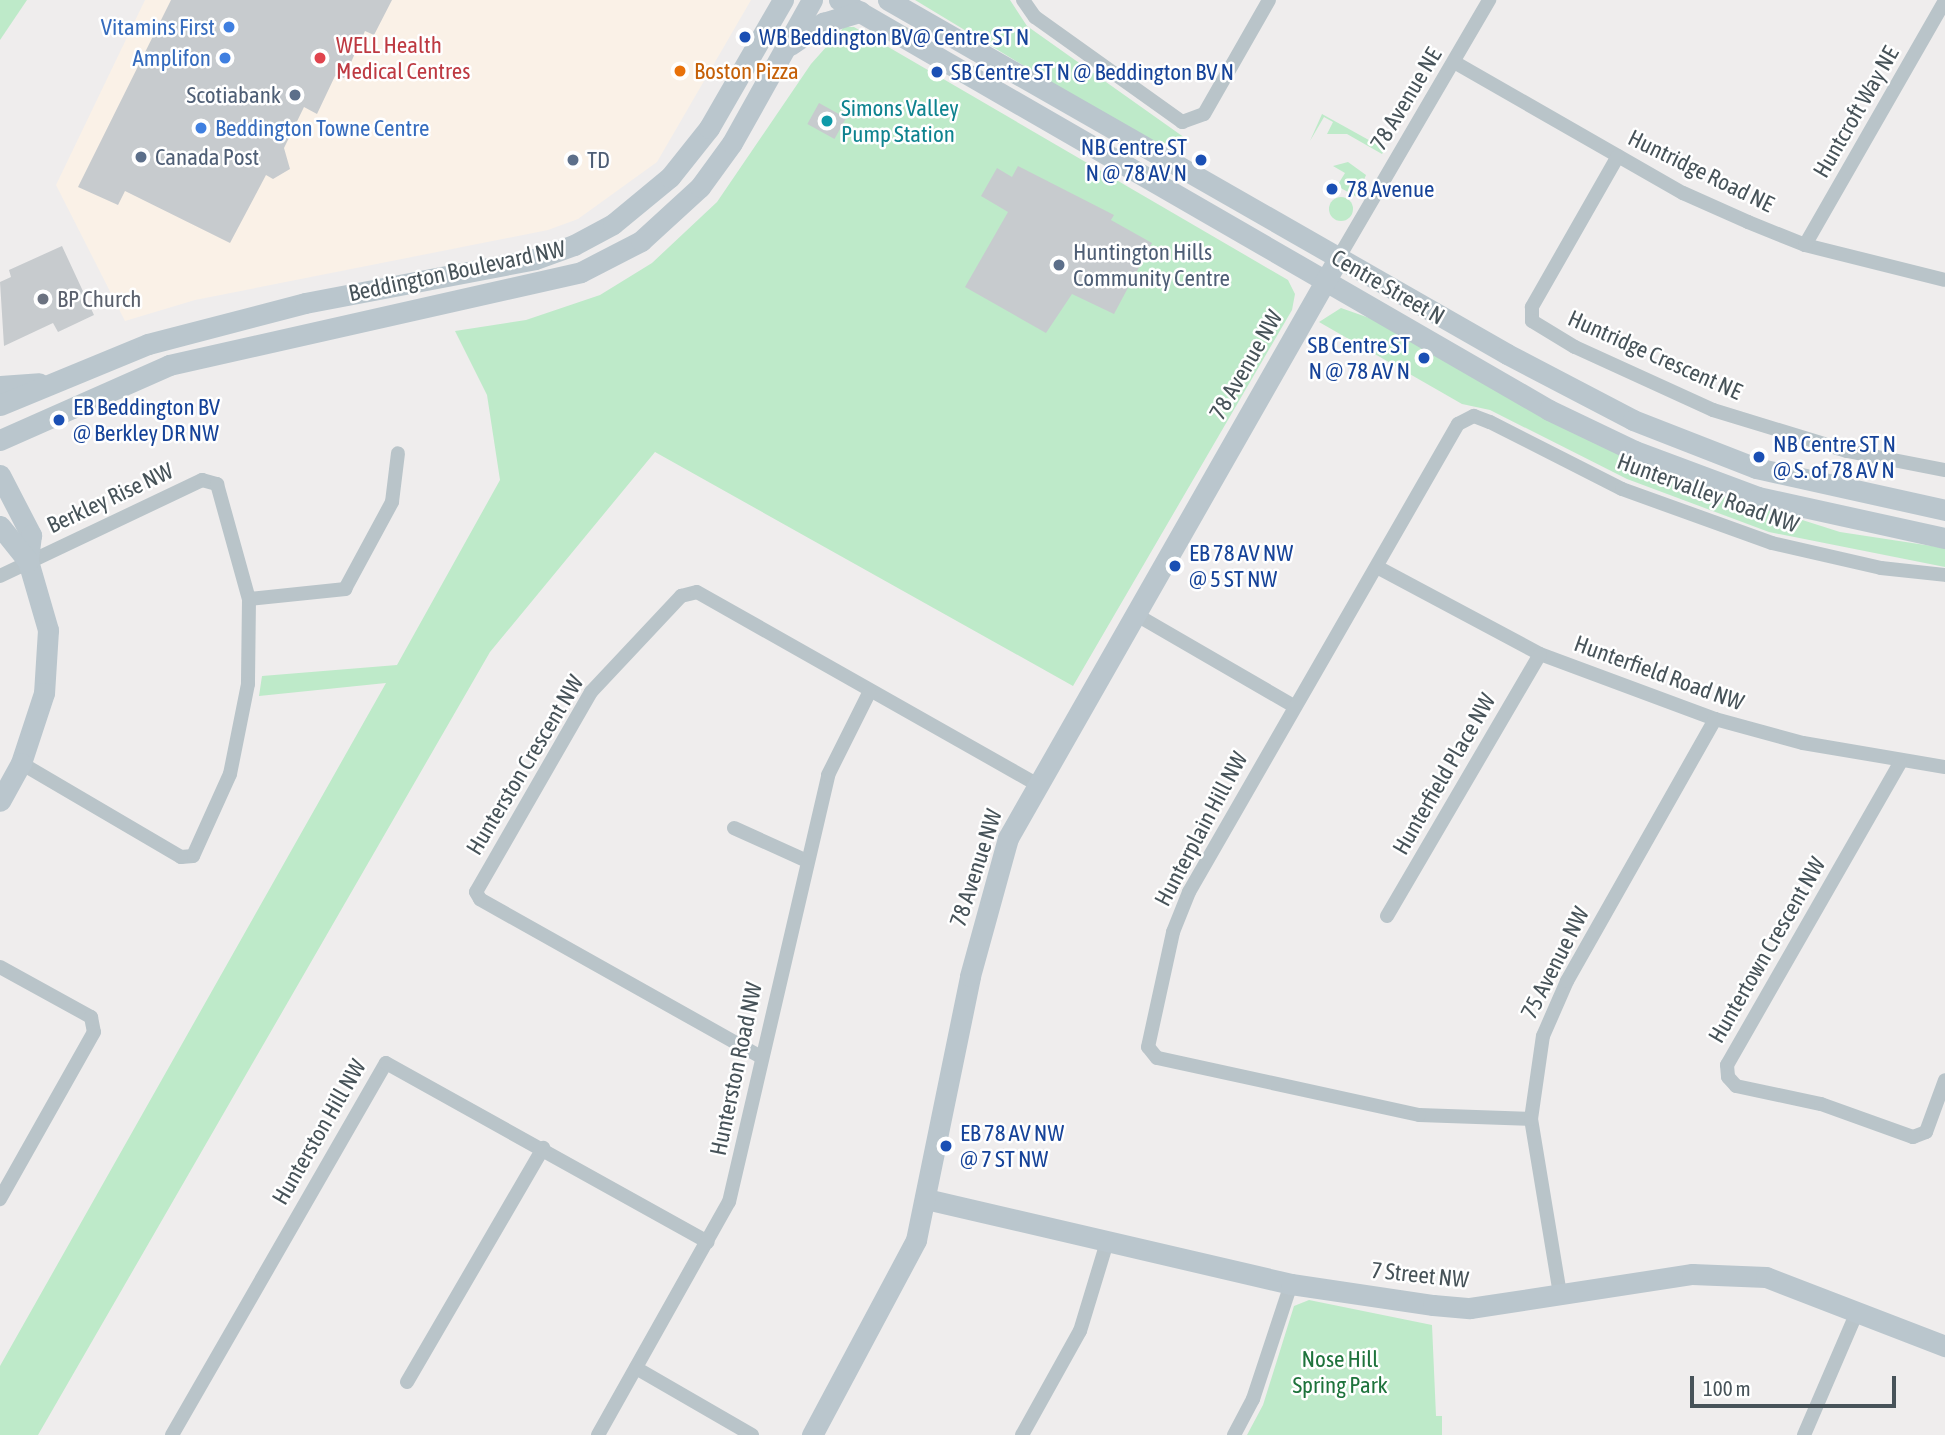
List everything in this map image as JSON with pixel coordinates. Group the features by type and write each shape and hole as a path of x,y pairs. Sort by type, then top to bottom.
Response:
{"main road":[{"name":"Beddington Boulevard NW","path":"0,405 148,344 305,303 535,259 574,245 613,225 670,177 709,128 783,0"},
{"name":"Beddington Boulevard NW","path":"0,440 169,365 581,272 641,241 699,187 732,143 812,0"},
{"name":"Centre Street N","path":"839,0 1549,410 1635,451 1758,497 1945,538"},
{"name":"Centre Street N","path":"894,2 1339,257 1633,420 1756,468 1945,510"},
{"path":"785,48 823,23 860,12"},
{"name":"78 Avenue NW","path":"812,1435 899,1279 926,1199 970,976 1008,838 1034,783 1135,614 1339,257"},
{"path":"0,386 51,383"},
{"path":"0,475 31,535 27,561"},
{"path":"0,526 27,561 48,630 44,693 21,763 0,801"},
{"name":"7 Street NW","path":"926,1199 1107,1242 1194,1257 1291,1284 1470,1308 1732,1272 1774,1279 1945,1346"}],"street":[{"path":"1023,0 1035,17 1182,122 1204,114 1269,0"},
{"name":"78 Avenue NE","path":"1339,257 1489,0"},
{"name":"Huntcroft Way NE","path":"1805,245 1945,1"},
{"name":"Huntridge Road NE","path":"1454,62 1683,193 1805,245 1945,280"},
{"name":"Huntridge Crescent NE","path":"1618,156 1532,307 1532,321 1575,347 1713,410 1847,451 1945,470"},
{"name":"Hunterplain Hill NW","path":"1467,417 1458,424 1189,892 1173,932 1148,1046 1157,1058 1419,1115 1531,1119"},
{"name":"Huntervalley Road NW","path":"1467,417 1490,422 1622,489 1772,543 1881,568 1945,575"},
{"path":"249,599 345,589 392,502 398,453"},
{"name":"Berkley Rise NW","path":"21,763 181,857 193,856 230,774 248,684 249,599 217,484 202,480 27,561"},
{"path":"0,576 27,561"},
{"name":"Hunterfield Road NW","path":"1377,567 1540,654 1715,719 1900,763 1945,767"},
{"name":"Hunterston Crescent NW","path":"761,1057 480,899 476,892 591,692 681,596 697,592 869,693 1034,783"},
{"path":"1135,614 1294,706"},
{"name":"Hunterfield Place NW","path":"1387,916 1540,654"},
{"name":"Hunterston Road NW","path":"598,1435 729,1202 805,860 828,775 869,693"},
{"name":"75 Avenue NW","path":"1560,1294 1531,1119 1536,1066 1550,1015 1715,719"},
{"name":"Huntertown Crescent NW","path":"1900,763 1727,1065 1728,1077 1736,1086 1821,1104 1913,1137 1926,1132 1945,1080"},
{"path":"734,828 805,860"},
{"path":"0,967 91,1017 94,1032 0,1199"},
{"name":"Hunterston Hill NW","path":"172,1435 386,1062 708,1242"},
{"path":"407,1382 542,1148"},
{"path":"1022,1435 1080,1331 1107,1242"},
{"path":"1234,1435 1253,1399 1291,1284"},
{"path":"1804,1435 1857,1312"},
{"path":"636,1368 752,1435"}],"shaded area":[{"name":"Beddington Towne Centre","path":"145,0 751,0 657,162 578,219 548,230 195,300 125,321 56,185"}],"green space":[{"path":"0,0 27,0 0,40"},
{"path":"915,0 1010,0 1027,26 1185,138 1163,144 1148,141"},
{"path":"844,27 854,27 1288,280 1295,294 1292,310 1073,686 655,452 490,652 38,1435 0,1435 0,1366 386,683 259,696 262,676 397,665 500,480 487,395 455,331 526,320 600,295 652,263 717,202 811,64"},
{"path":"1322,114 1385,149 1382,154 1347,134 1327,134 1333,122 1324,117 1310,141"},
{"path":"1348,162 1366,175 1357,197 1337,186 1345,173 1333,166"},
{"path":"1341,197 1350,200 1353,209 1350,218 1341,221 1332,218 1329,209 1332,200"},
{"path":"1341,308 1375,320 1717,493 1840,532 1945,548 1945,567 1769,532 1627,479 1490,410 1462,404 1319,322"},
{"name":"Nose Hill Spring Park","path":"1309,1300 1432,1325 1436,1416 1442,1416 1442,1435 1247,1435 1263,1405 1294,1306"}],"building":[{"name":"Beddington Towne Centre","path":"171,0 392,0 374,35 365,31 344,78 335,76 317,114 304,107 284,148 290,169 273,179 266,175 230,243 125,191 118,205 78,187"},
{"name":"Simons Valley Pump Station","path":"819,103 846,118 834,139 807,124"},
{"name":"Huntington Hills Community Centre","path":"1018,166 1114,215 1111,220 1152,243 1114,314 1072,294 1046,333 965,287 1008,212 981,196 997,168 1012,177"},
{"name":"BP Church","path":"62,246 94,315 58,332 53,323 4,346 0,282 11,277 9,270"}],"place":[{"name":"Vitamins First","path":"229,27"},
{"name":"WB Beddington BV@ Centre ST N","path":"745,37"},
{"name":"Amplifon","path":"225,58"},
{"name":"WELL Health Medical Centres","path":"320,58"},
{"name":"Boston Pizza","path":"680,71"},
{"name":"SB Centre ST N @ Beddington BV N","path":"937,72"},
{"name":"Scotiabank","path":"295,95"},
{"name":"Simons Valley Pump Station","path":"827,121"},
{"name":"Beddington Towne Centre","path":"201,128"},
{"name":"Canada Post","path":"141,157"},
{"name":"TD","path":"573,160"},
{"name":"NB Centre ST N @ 78 AV N","path":"1201,160"},
{"name":"78 Avenue","path":"1332,189"},
{"name":"Huntington Hills Community Centre","path":"1059,265"},
{"name":"BP Church","path":"43,299"},
{"name":"SB Centre ST N @ 78 AV N","path":"1424,358"},
{"name":"EB Beddington BV @ Berkley DR NW","path":"59,420"},
{"name":"NB Centre ST N @ S. of 78 AV N","path":"1759,457"},
{"name":"EB 78 AV NW @ 5 ST NW","path":"1175,566"},
{"name":"EB 78 AV NW @ 7 ST NW","path":"946,1146"}]}
